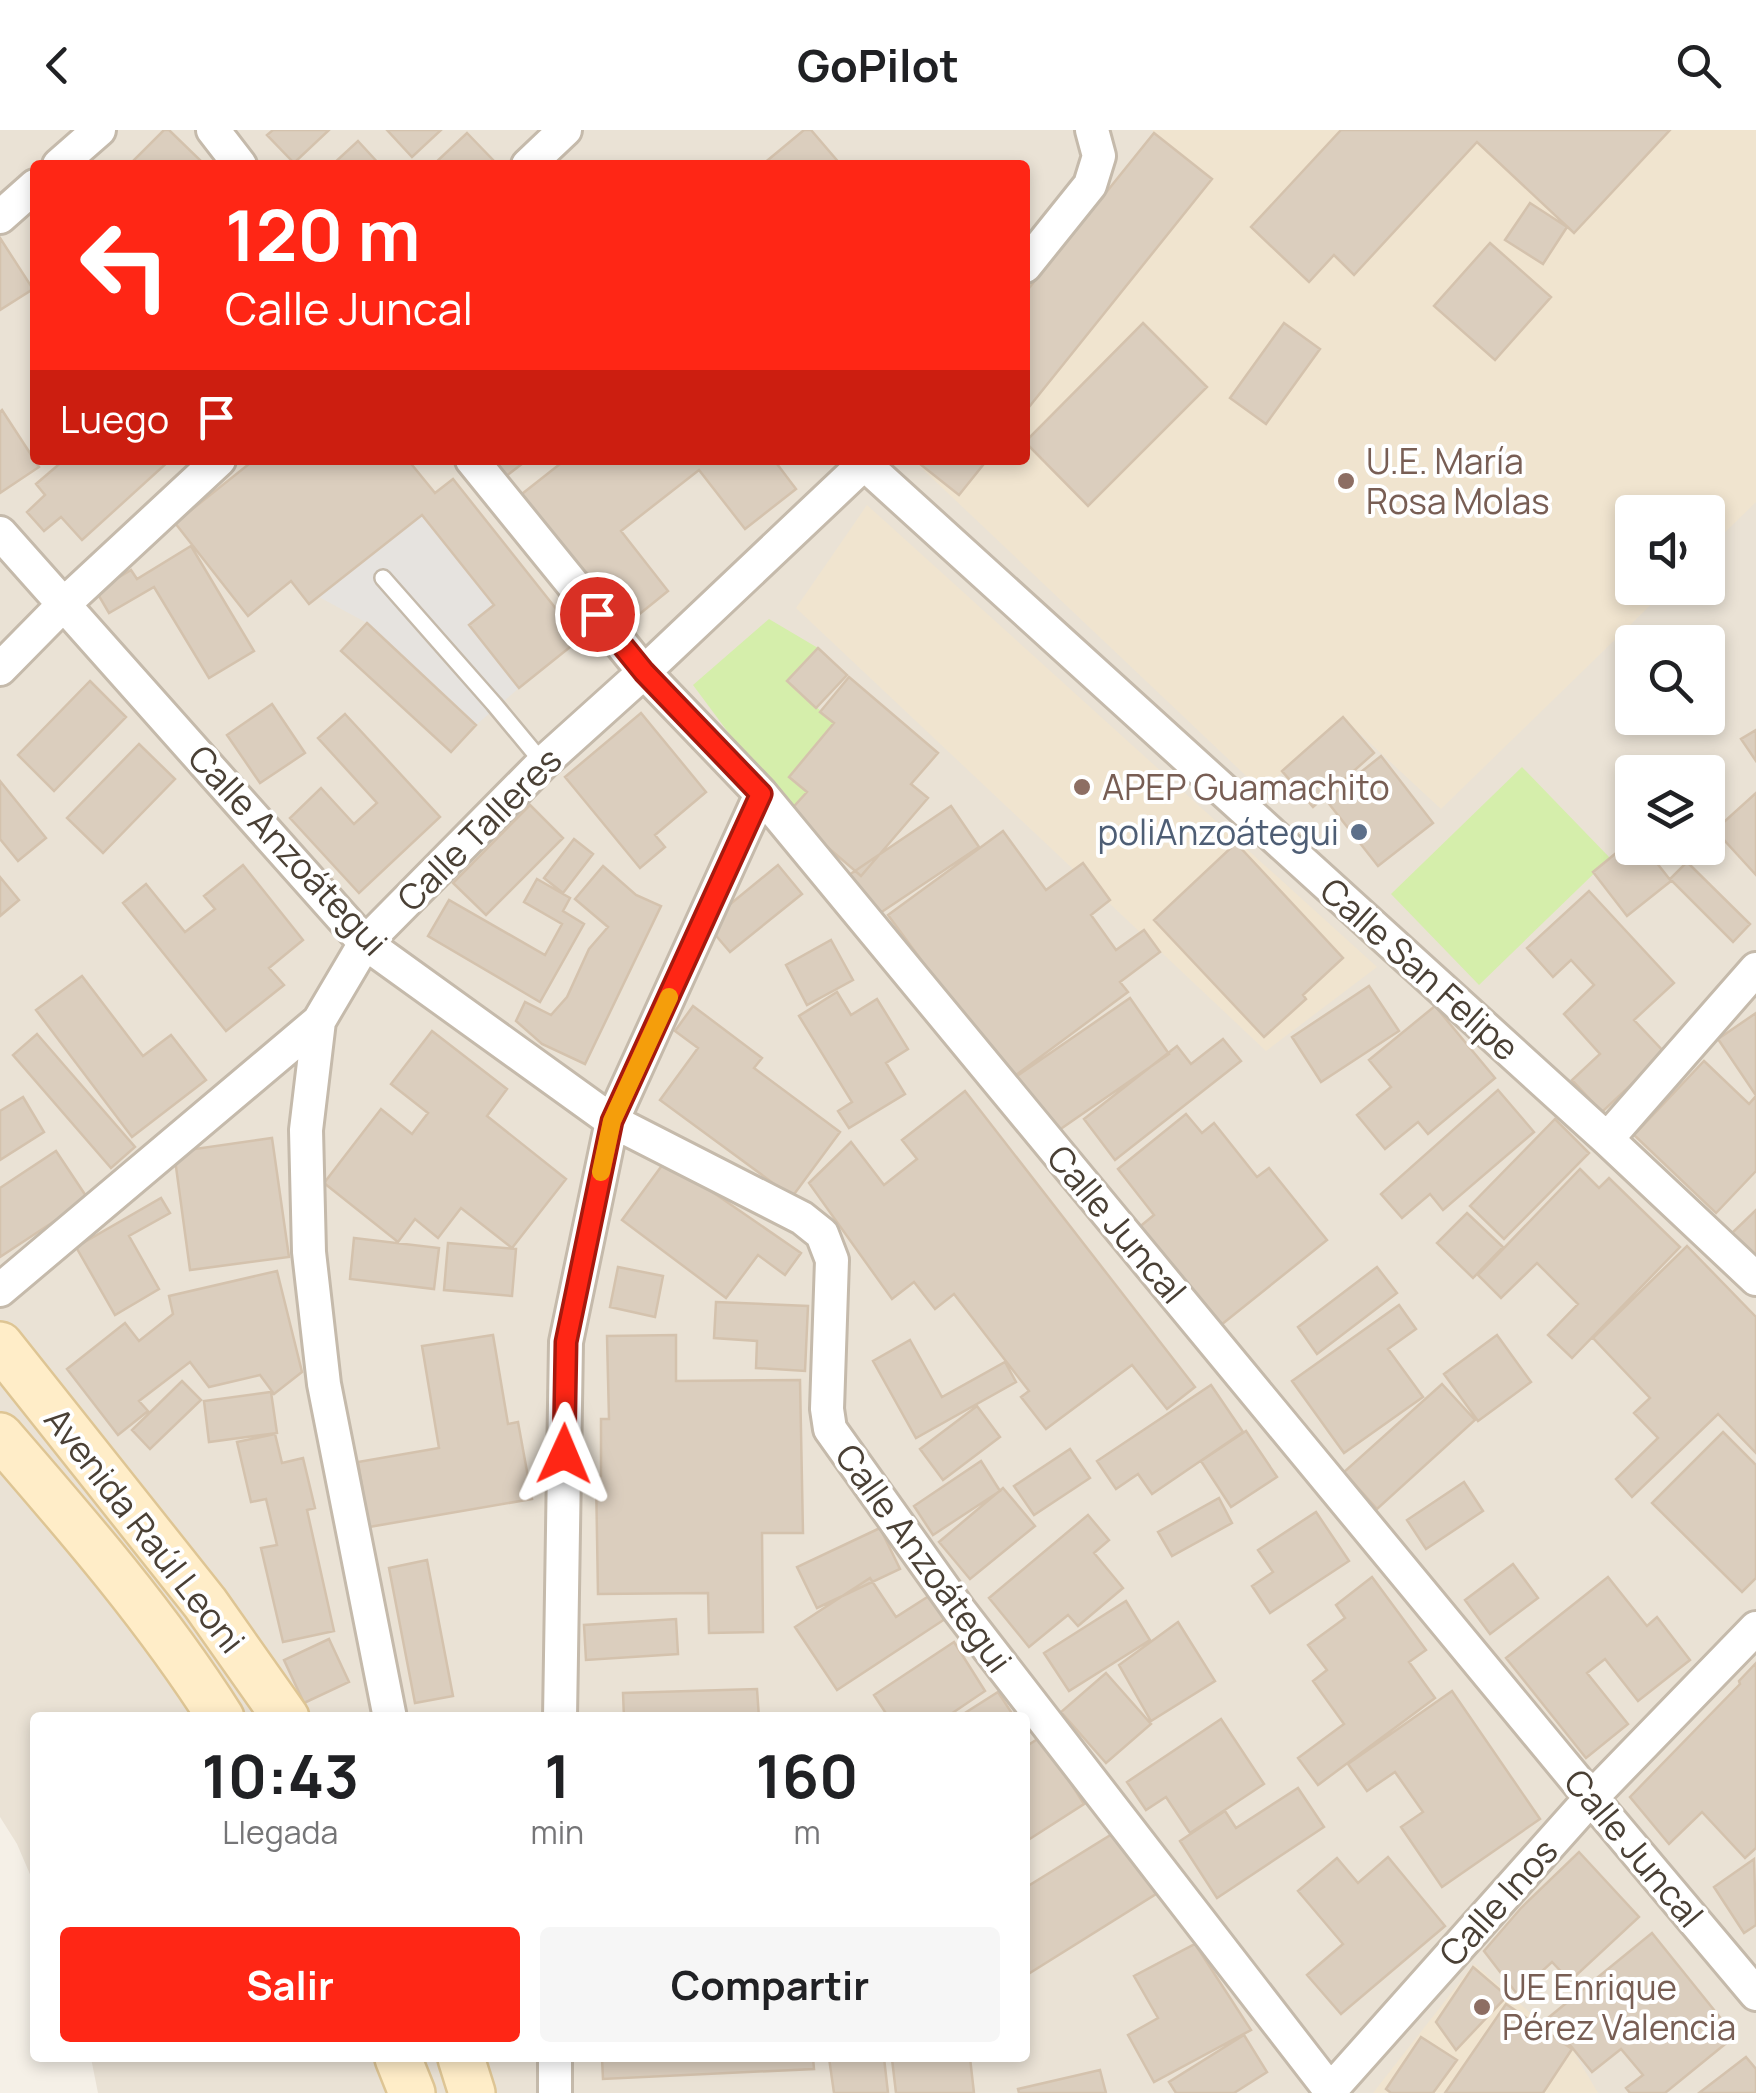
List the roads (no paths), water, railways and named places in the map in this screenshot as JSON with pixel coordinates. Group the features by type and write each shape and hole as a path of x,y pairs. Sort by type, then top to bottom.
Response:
{"main road":[{"name":"Avenida Raúl Leoni","path":"0,1345 164,1550 282,1712"},
{"path":"0,1436 74,1522 218,1712"},
{"path":"400,2062 412,2093"},
{"path":"462,2062 472,2093"}],"street":[{"path":"65,160 99,130"},
{"path":"212,130 236,160"},
{"path":"1030,260 1090,185 1100,156 1092,130"},
{"path":"0,217 30,190"},
{"path":"0,669 214,465"},
{"name":"Calle Juncal","path":"476,465 644,672 761,794 1756,1994"},
{"name":"Calle Talleres","path":"389,1712 324,1384 309,1252 306,1130 319,1022 365,943 543,763 861,465"},
{"name":"Calle San Felipe","path":"867,465 1756,1279"},
{"name":"Calle Anzoátegui","path":"0,532 365,943 612,1121 802,1218 822,1234 832,1260 827,1409 830,1429 959,1610 1329,2092"},
{"path":"560,1712 566,1342 612,1121 761,794"},
{"path":"1607,1139 1756,969"},
{"path":"0,1290 319,1022"},
{"name":"Calle Inos","path":"1329,2092 1591,1798 1756,1628"},
{"path":"555,2062 555,2093"}],"lane":[{"path":"382,578 543,763"}],"place":[{"name":"U.E. María Rosa Molas","path":"1346,481"},
{"name":"APEP Guamachito","path":"1082,787"},
{"name":"poliAnzoátegui","path":"1359,832"},
{"name":"UE Enrique Pérez Valencia","path":"1482,2007"}]}
